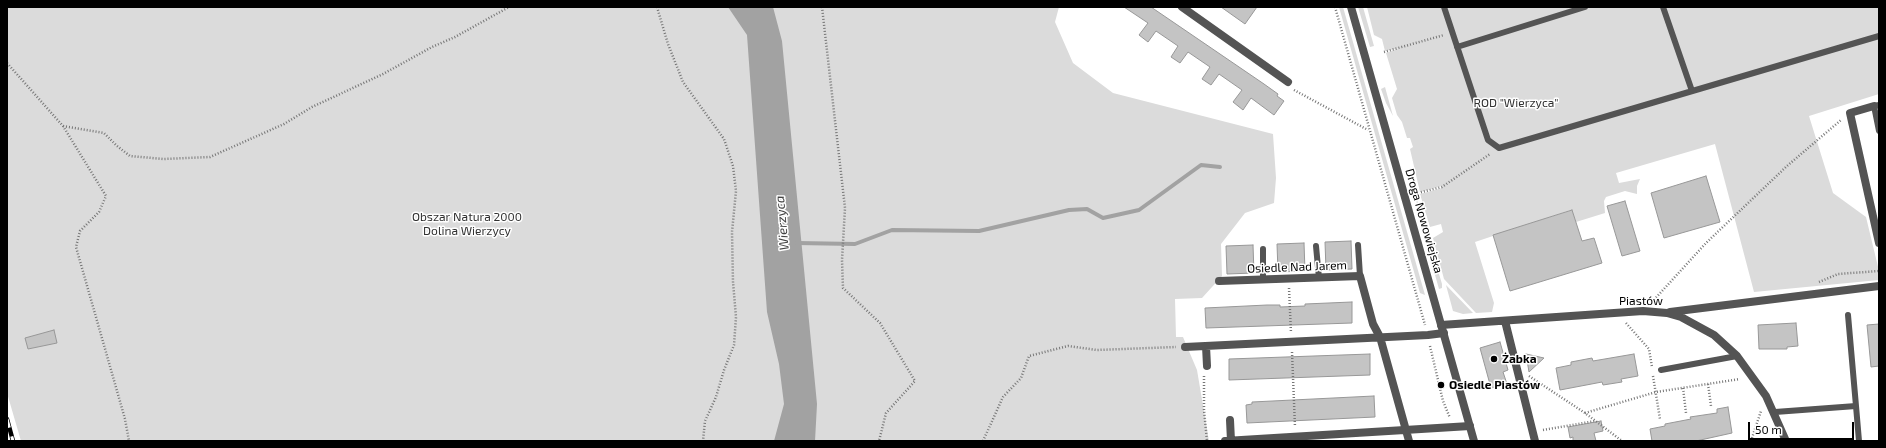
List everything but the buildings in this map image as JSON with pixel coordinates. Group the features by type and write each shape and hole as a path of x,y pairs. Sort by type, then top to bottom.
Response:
{"street":[{"path":"1182,7 1288,82"},
{"name":"Droga Nowowiejska","path":"1351,7 1474,441"},
{"path":"1876,106 1850,114 1879,243"},
{"name":"Osiedle Nad Jarem","path":"1219,281 1360,276 1373,324 1380,337 1410,441"},
{"path":"1667,313 1879,286"},
{"name":"Piastów","path":"1442,329 1505,321 1643,311 1667,313 1692,322 1714,335 1737,356 1766,396 1775,412 1786,441"},
{"path":"1505,321 1535,441"},
{"path":"1185,347 1428,335 1442,329"},
{"path":"1206,346 1207,366"},
{"path":"1230,420 1231,441"},
{"path":"1225,441 1470,426"}],"lane":[{"path":"1444,7 1488,140 1499,148 1879,36"},
{"path":"1457,47 1586,7"},
{"path":"1663,7 1692,91"},
{"path":"1876,106 1879,131"},
{"path":"1358,245 1360,276"},
{"path":"1316,246 1319,278"},
{"path":"1263,249 1263,280"},
{"path":"1848,315 1859,441"},
{"path":"1661,370 1737,356"},
{"path":"1775,412 1856,406"}],"path":[{"path":"63,126 104,133 130,156 163,159 210,157 284,124 312,107 383,74 509,7"},
{"path":"657,7 668,44 682,82 724,139 733,166 736,191 732,232 733,282 736,317 734,345 724,370 716,397 705,421 703,441"},
{"path":"822,7 845,208 842,260 843,288 880,323 915,380 886,413 879,441"},
{"path":"1334,7 1428,335 1444,401 1454,427"},
{"path":"1384,52 1452,32"},
{"path":"7,63 63,126 106,196 99,212 80,231 76,247 125,419 129,441"},
{"path":"1288,82 1290,87 1369,130"},
{"path":"1643,311 1706,243 1776,176 1850,114"},
{"path":"1418,193 1442,187 1499,148"},
{"path":"1288,279 1295,437"},
{"path":"1617,313 1649,349 1660,419"},
{"path":"983,441 1003,398 1021,378 1029,356 1068,346 1097,350 1185,347"},
{"path":"1207,366 1204,373 1204,410 1207,441"},
{"path":"1517,368 1585,413 1622,441"},
{"path":"1585,413 1656,392 1753,377"},
{"path":"1708,384 1711,406"},
{"path":"1683,388 1686,413"},
{"path":"1751,441 1766,396"},
{"path":"1533,432 1596,421"}],"green space":[{"name":"Obszar Natura 2000 Dolina Wierzycy","path":"7,7 1059,7 1055,22 1073,63 1113,93 1273,134 1276,178 1274,203 1245,213 1221,244 1222,276 1202,298 1175,299 1176,337 1183,337 1197,370 1209,441 21,441 7,393"},
{"path":"1339,7 1343,7 1425,295 1420,293"},
{"path":"1358,7 1363,7 1374,46 1370,47"},
{"name":"ROD \"Wierzyca\"","path":"1367,7 1879,7 1879,94 1809,116 1833,193 1866,217 1879,271 1879,280 1754,292 1715,144 1616,173 1619,183 1640,179 1637,186 1637,194 1625,191 1606,197 1604,201 1605,213 1576,222 1571,210 1475,242 1494,303 1492,312 1476,313 1444,279 1433,238 1443,232 1441,224 1430,227 1420,194 1442,188 1442,186 1420,192 1410,149 1413,147 1410,138 1407,138 1402,122 1397,115 1392,98 1397,89 1386,53 1399,48 1385,51 1382,39 1374,35"},
{"path":"1385,87 1393,116 1381,89"},
{"path":"1415,193 1442,284 1442,288 1439,289 1420,222"},
{"path":"1446,285 1473,313 1463,314 1453,311"}],"water":[{"name":"Wierzyca","path":"728,7 773,7 782,41 817,404 815,441 774,441 784,404 779,364 767,312 747,35"}],"waterway":[{"name":"Wierzyca","path":"797,243 855,244 892,230 979,231 1069,210 1087,209 1103,218 1139,210 1201,165 1220,167"}],"railway":[{"path":"7,419 13,441"}],"place":[{"name":"Żabka","path":"1494,359"},
{"name":"Osiedle Piastów","path":"1441,385"}]}
